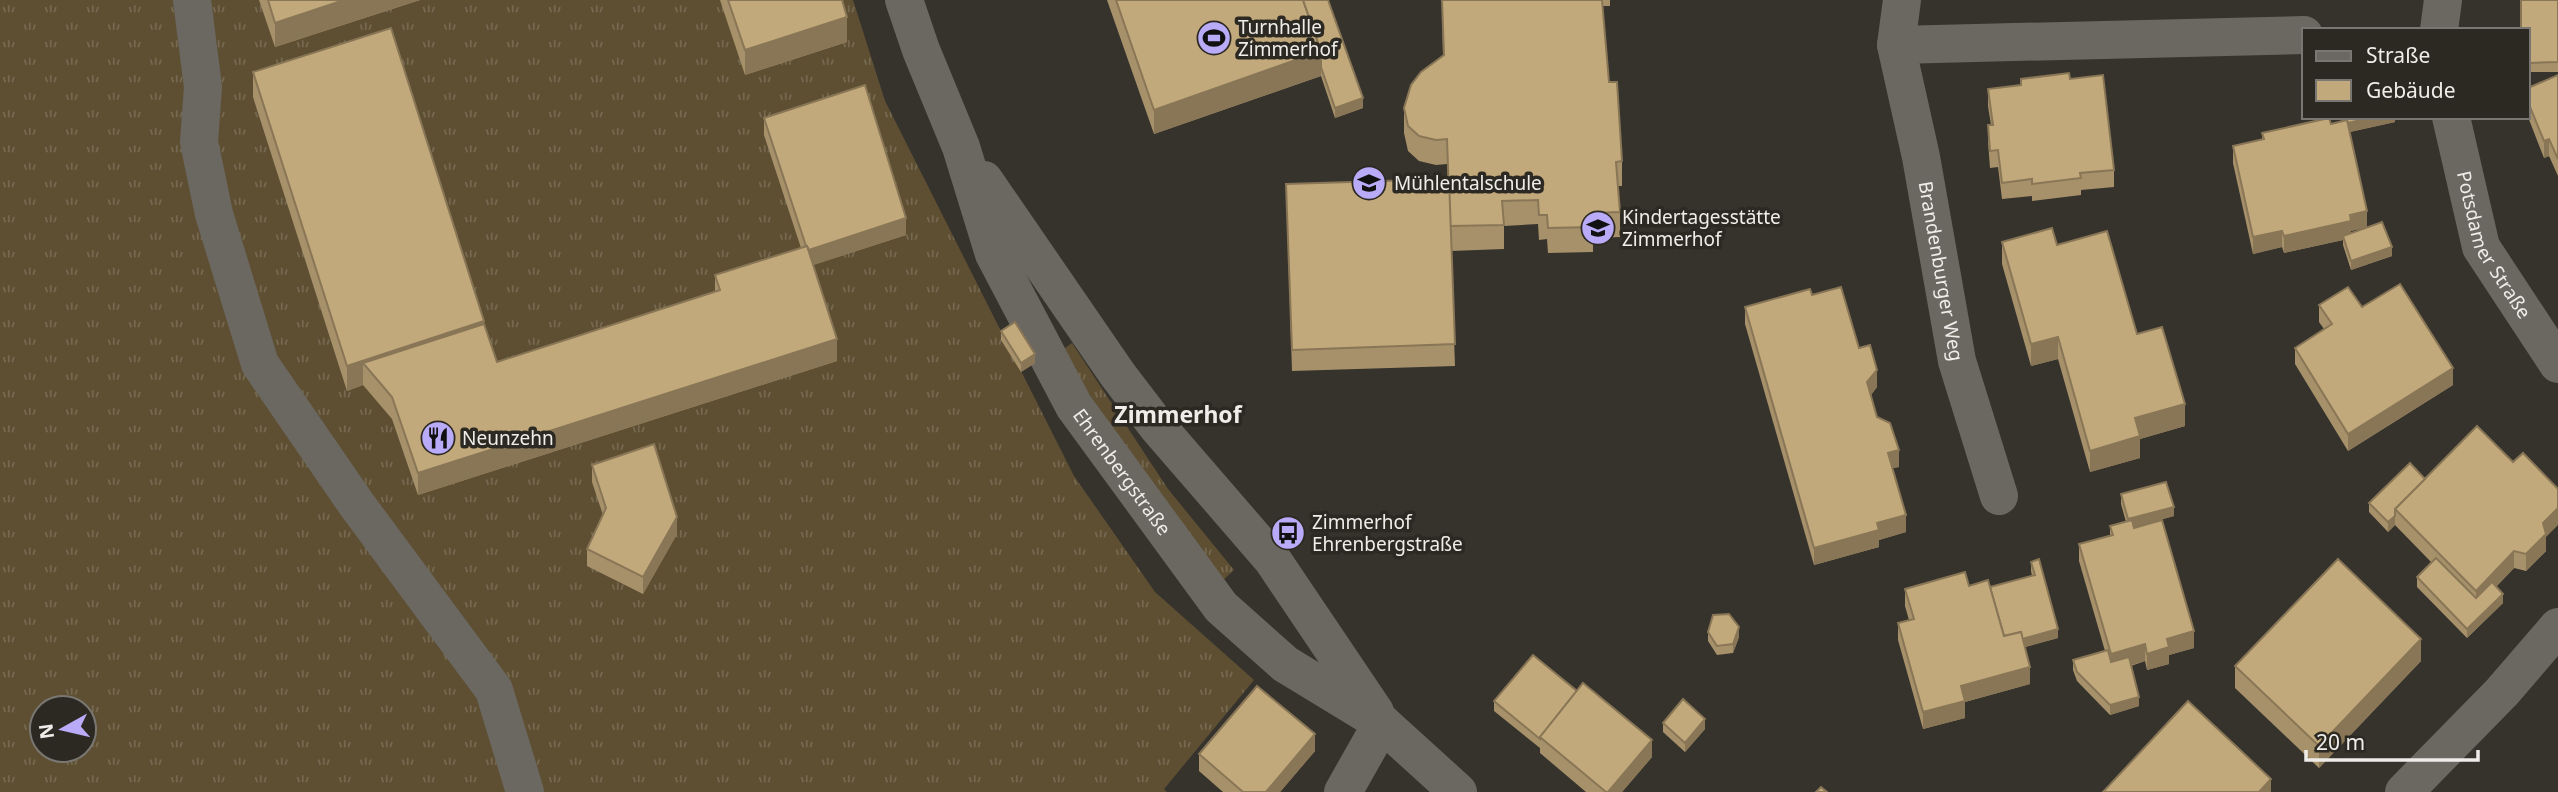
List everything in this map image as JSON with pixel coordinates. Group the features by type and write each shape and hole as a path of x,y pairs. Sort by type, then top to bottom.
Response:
{"street":[{"path":"192,0 203,86 199,142 214,214 260,364 356,505 494,690 525,792"},
{"name":"Ehrenbergstraße","path":"904,0 921,50 961,147 994,254 1074,406 1221,607 1285,664 1382,723 1458,792"},
{"name":"Brandenburger Weg","path":"1902,0 1896,45 1921,157 1957,361 1999,496"},
{"path":"2440,28 2443,0"},
{"path":"1896,45 2302,35"},
{"name":"Potsdamer Straße","path":"2451,119 2481,247 2558,365"},
{"name":"Ehrenbergstraße","path":"961,147 1118,375 1157,426 1272,559 1382,723"},
{"path":"2404,792 2502,692 2558,626"},
{"path":"1343,792 1382,723"}],"green space":[{"path":"0,0 853,0 885,101 1074,476 1155,592 1254,680 1164,789 1167,792 0,792"},
{"path":"1072,343 1168,489 1234,570 1220,583 1174,525 1061,351"}],"building":[{"path":"268,0 344,0 275,23"},
{"path":"728,0 842,0 847,17 745,50"},
{"name":"Turnhalle Zimmerhof","path":"1116,0 1303,0 1321,51 1154,110"},
{"path":"1303,0 1328,0 1363,98 1335,108 1321,67 1321,51"},
{"path":"1442,0 1602,0 1609,82 1617,82 1622,161 1616,162 1620,212 1593,213 1593,227 1548,228 1547,215 1539,215 1538,200 1502,201 1504,225 1450,226 1447,139 1436,140 1419,136 1408,126 1404,108 1411,85 1421,72 1444,55"},
{"path":"2521,0 2558,0 2558,62 2530,63 2530,28 2521,28"},
{"path":"391,28 484,321 347,366 253,72"},
{"path":"2069,73 2070,79 2103,75 2114,170 2080,173 2081,178 2032,184 2032,179 2002,183 1998,150 1990,151 1988,125 1993,125 1988,89 2021,85 2021,79"},
{"path":"2558,75 2558,159 2549,139 2544,141 2530,107 2530,87"},
{"path":"865,85 906,218 809,250 764,118"},
{"path":"2325,119 2329,119 2331,124 2347,120 2367,211 2350,215 2351,221 2284,236 2282,231 2253,237 2233,146 2264,139 2262,133"},
{"path":"2344,119 2365,119 2348,123 2347,120"},
{"path":"1449,179 1455,344 1292,350 1286,184"},
{"path":"2382,222 2392,247 2351,261 2343,236"},
{"path":"2052,228 2057,245 2107,231 2137,334 2162,327 2185,404 2135,418 2140,436 2090,451 2058,337 2031,344 2002,242"},
{"path":"807,246 837,339 418,473 392,397 363,363 484,324 497,362 720,290 715,275"},
{"path":"2400,284 2453,368 2348,434 2295,348 2332,324 2319,305 2348,287 2362,307"},
{"path":"1841,287 1859,348 1870,345 1877,370 1867,382 1877,417 1890,423 1899,450 1888,453 1906,515 1877,523 1879,530 1814,548 1745,307 1810,289 1812,295"},
{"path":"1015,322 1035,354 1021,363 1001,331"},
{"path":"2477,426 2513,462 2523,453 2558,489 2558,508 2543,523 2546,534 2526,554 2514,551 2476,591 2395,509"},
{"path":"654,444 677,517 643,577 587,549 606,508 592,465"},
{"path":"2410,463 2425,479 2395,509 2395,516 2388,522 2369,503"},
{"path":"2166,482 2174,507 2128,519 2121,494"},
{"path":"2132,520 2134,528 2162,520 2194,631 2167,639 2169,647 2147,654 2145,644 2111,654 2079,544 2113,535 2110,526"},
{"path":"2436,558 2476,598 2492,582 2503,594 2467,629 2417,577"},
{"path":"2039,559 2058,629 2022,639 2021,632 2004,636 1990,587 2035,575 2031,562"},
{"path":"2338,559 2421,639 2319,746 2235,666"},
{"path":"1965,572 1969,586 1988,580 2004,636 2021,632 2030,667 1961,686 1965,701 1923,712 1898,623 1914,619 1905,589"},
{"path":"1729,614 1739,627 1733,644 1717,646 1708,632 1713,615"},
{"path":"2108,650 2111,662 2129,657 2139,697 2110,705 2077,672 2073,660"},
{"path":"1533,655 1577,691 1540,739 1494,701"},
{"path":"1583,683 1652,740 1608,792 1540,737"},
{"path":"1257,686 1315,734 1266,792 1243,792 1199,754"},
{"path":"1683,699 1705,719 1685,743 1663,723"},
{"path":"2188,701 2271,779 2259,792 2103,792"}],"place":[{"name":"Turnhalle Zimmerhof","path":"1214,38"},
{"name":"Mühlentalschule","path":"1369,183"},
{"name":"Kindertagesstätte Zimmerhof","path":"1598,228"},
{"name":"Neunzehn","path":"438,438"},
{"name":"Zimmerhof Ehrenbergstraße","path":"1288,533"}],"district":[{"name":"Zimmerhof","path":"1178,414"}]}
